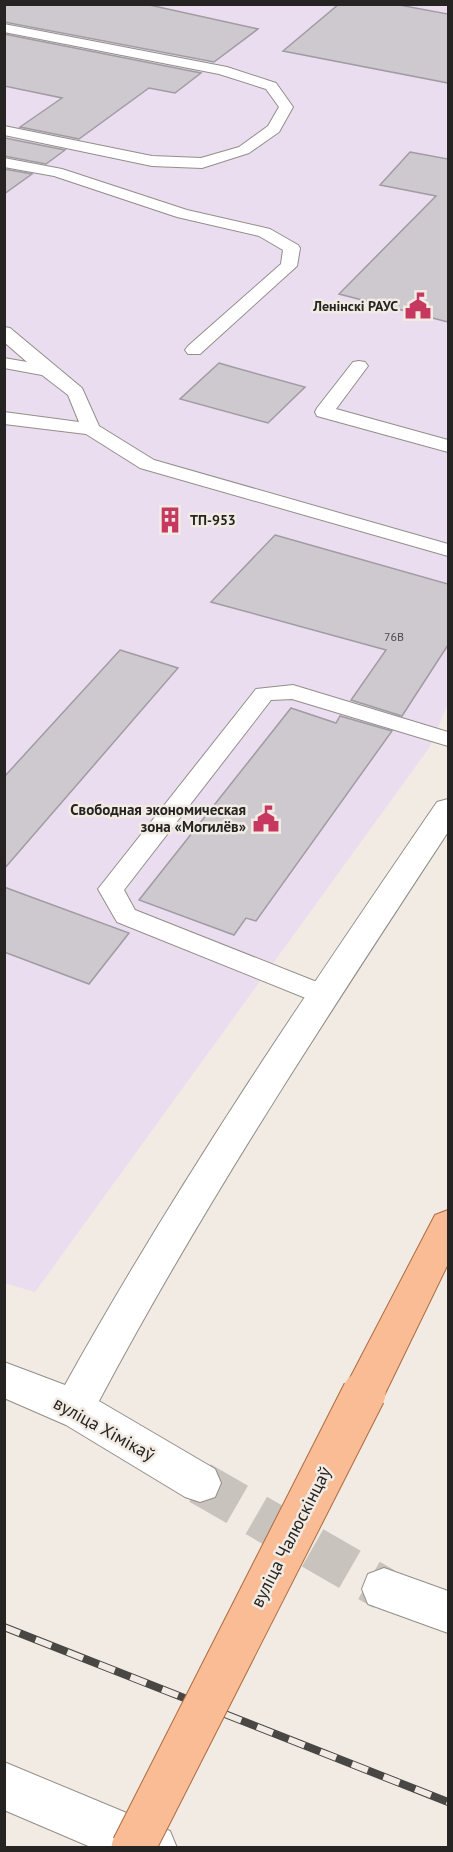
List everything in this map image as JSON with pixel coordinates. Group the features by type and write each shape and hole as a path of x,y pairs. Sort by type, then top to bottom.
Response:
{"main road":[{"name":"вуліца Чалюскінцаў","path":"133,1848 448,1226"}],"street":[{"path":"74,1409 135,1295 323,995 448,809"},
{"name":"вуліца Хімікаў","path":"4,1380 23,1385 74,1409 201,1483"},
{"path":"384,1589 448,1612"},
{"path":"4,1786 153,1848"}],"lane":[{"path":"4,28 222,70 271,86 286,107 274,129 244,150 202,164 152,161 4,130"},
{"path":"4,162 57,172 183,214 264,232 292,248 289,266 194,350"},
{"path":"4,332 76,392 91,429"},
{"path":"4,363 48,371"},
{"path":"359,366 324,412 448,446"},
{"path":"4,418 91,429 147,464 448,550"},
{"path":"323,995 126,916 111,889 264,694 294,692 448,739"}],"shaded area":[{"path":"4,5 448,5 448,704 429,748 35,1292 4,1283"}],"building":[{"path":"4,4 145,4 258,29 214,62 4,22"},
{"path":"339,4 394,4 448,14 448,83 283,51"},
{"path":"4,34 201,73 175,93 149,88 79,139 20,127 62,98 4,86"},
{"path":"4,138 65,150 46,164 4,156"},
{"path":"410,152 448,159 448,322 339,294 436,196 380,185"},
{"path":"4,169 32,174 4,194"},
{"path":"219,363 305,387 268,423 180,399"},
{"path":"275,535 448,584 448,645 402,716 351,700 386,650 211,602"},
{"path":"120,650 178,668 4,869 4,777"},
{"name":"Свободная экономическая зона «Могилёв»","path":"291,708 336,723 340,716 392,731 256,921 246,918 234,935 139,900"},
{"path":"4,887 129,933 89,984 4,952"}],"tunnel":[{"path":"200,1483 384,1589"}],"railway":[{"path":"4,1627 448,1802"}],"place":[{"name":"Ленінскі РАУС","path":"418,306"},
{"name":"ТП-953","path":"170,520"},
{"name":"Свободная экономическая зона «Могилёв»","path":"266,819"}]}
